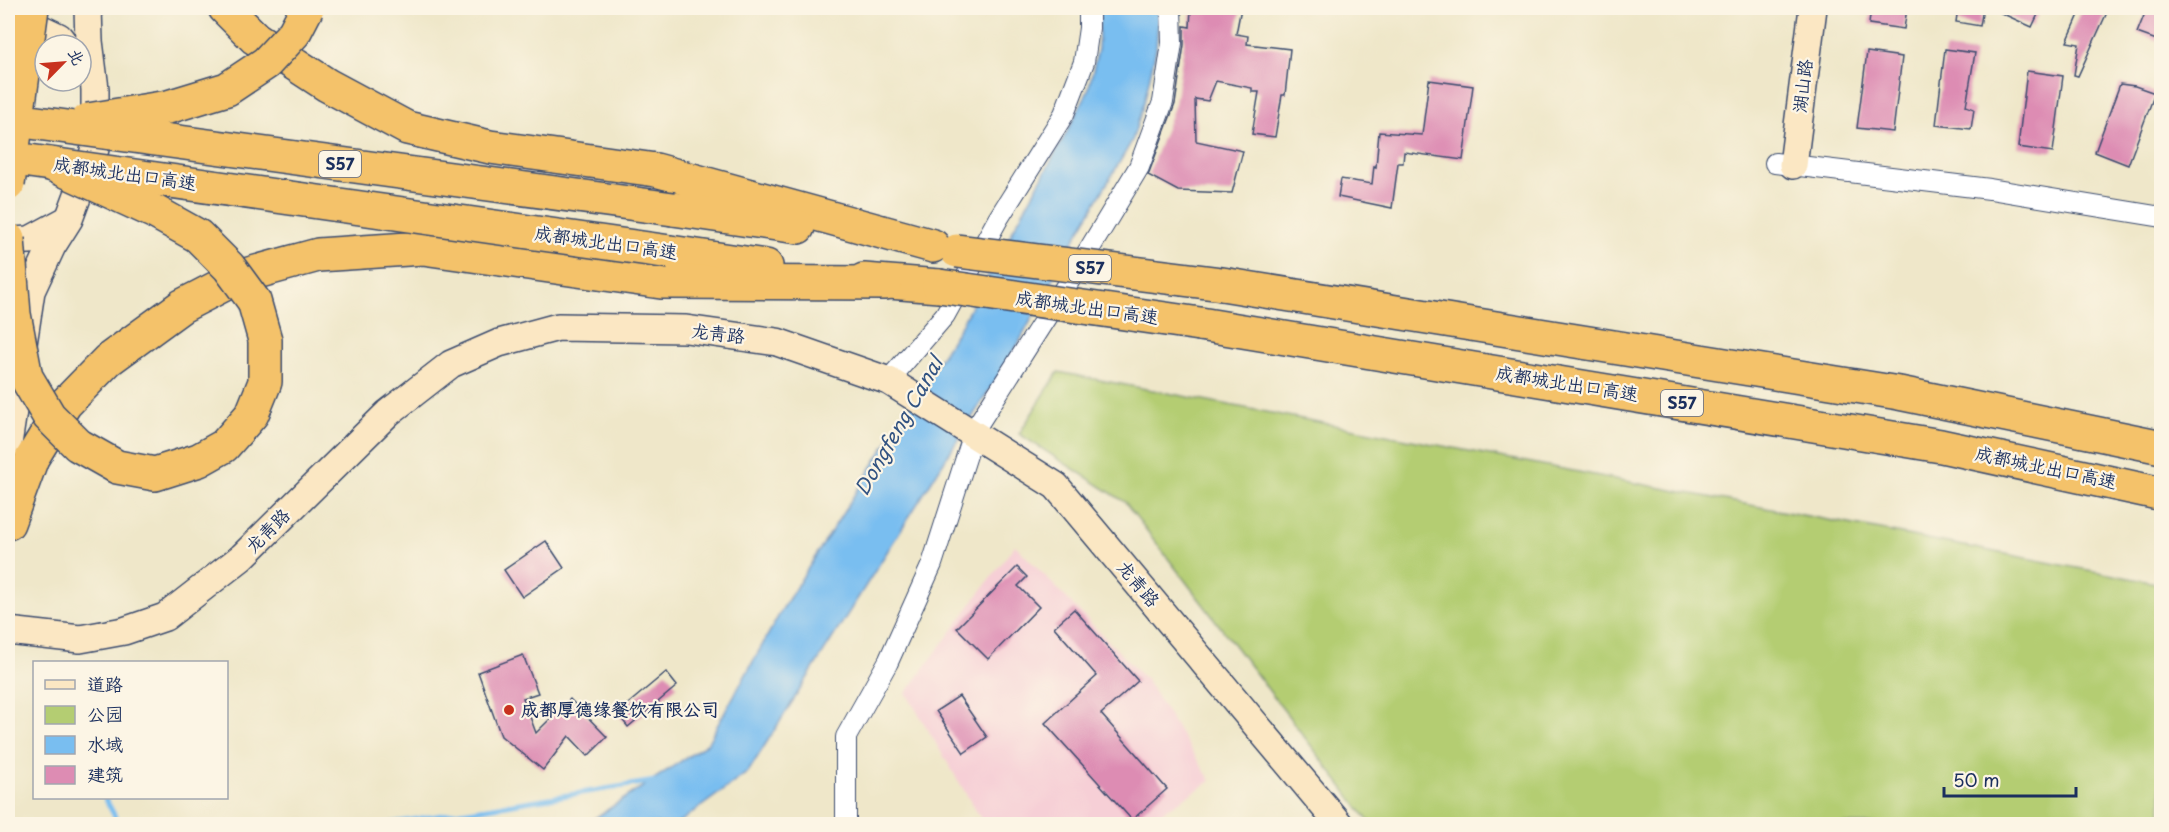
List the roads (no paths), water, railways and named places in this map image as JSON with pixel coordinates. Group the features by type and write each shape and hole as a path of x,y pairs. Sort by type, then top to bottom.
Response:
{"highway":[{"path":"8,184 9,140 32,8"},
{"path":"27,43 46,8"},
{"path":"225,8 255,38 327,86 406,128 490,147 656,170 945,249"},
{"path":"56,125 168,106 227,89 266,63 294,33 307,8"},
{"name":"S57","path":"9,140 56,125 945,249 1222,284 1899,393 2162,447"},
{"name":"成都城北出口高速","path":"9,140 51,164 885,283 939,286 1200,324 1941,446 2162,494"},
{"path":"8,240 14,314 26,377 49,416 78,445 117,467 155,474 199,460 224,446 252,414 265,382 265,340 254,302 229,267 198,236 155,212 51,164"},
{"path":"8,523 32,458 66,404 108,360 182,306 238,277 318,255 423,248 661,282 885,283"}],"street":[{"path":"8,444 31,291 52,246 69,219 95,149 95,88 89,41 88,8"},
{"path":"889,381 945,315 998,219 1064,114 1084,62 1089,28 1089,8"},
{"path":"846,825 846,737 888,662 932,564 973,432 1087,253 1139,166 1163,102 1172,43 1171,8"},
{"name":"湖山路","path":"1784,164 1795,8"},
{"name":"湖山路","path":"1784,164 1813,8"},
{"path":"8,13 50,33"},
{"path":"1784,164 1990,189 2162,217"},
{"path":"8,240 30,240 69,219"},
{"name":"龙青路","path":"8,631 80,639 124,631 165,616 242,557 388,413 451,364 499,343 558,327 687,329 777,342 889,381 1056,486 1339,825"}],"water":[{"name":"Dongfeng Canal","path":"1100,8 1159,8 1156,49 1144,103 1132,141 1078,233 1017,346 748,772 677,824 586,824 707,744 783,608 960,327 1069,128 1088,91 1098,49"}],"waterway":[{"path":"388,824 655,781"},
{"path":"106,799 119,824"}],"place":[{"name":"成都厚德缘餐饮有限公司","path":"509,710"}]}
